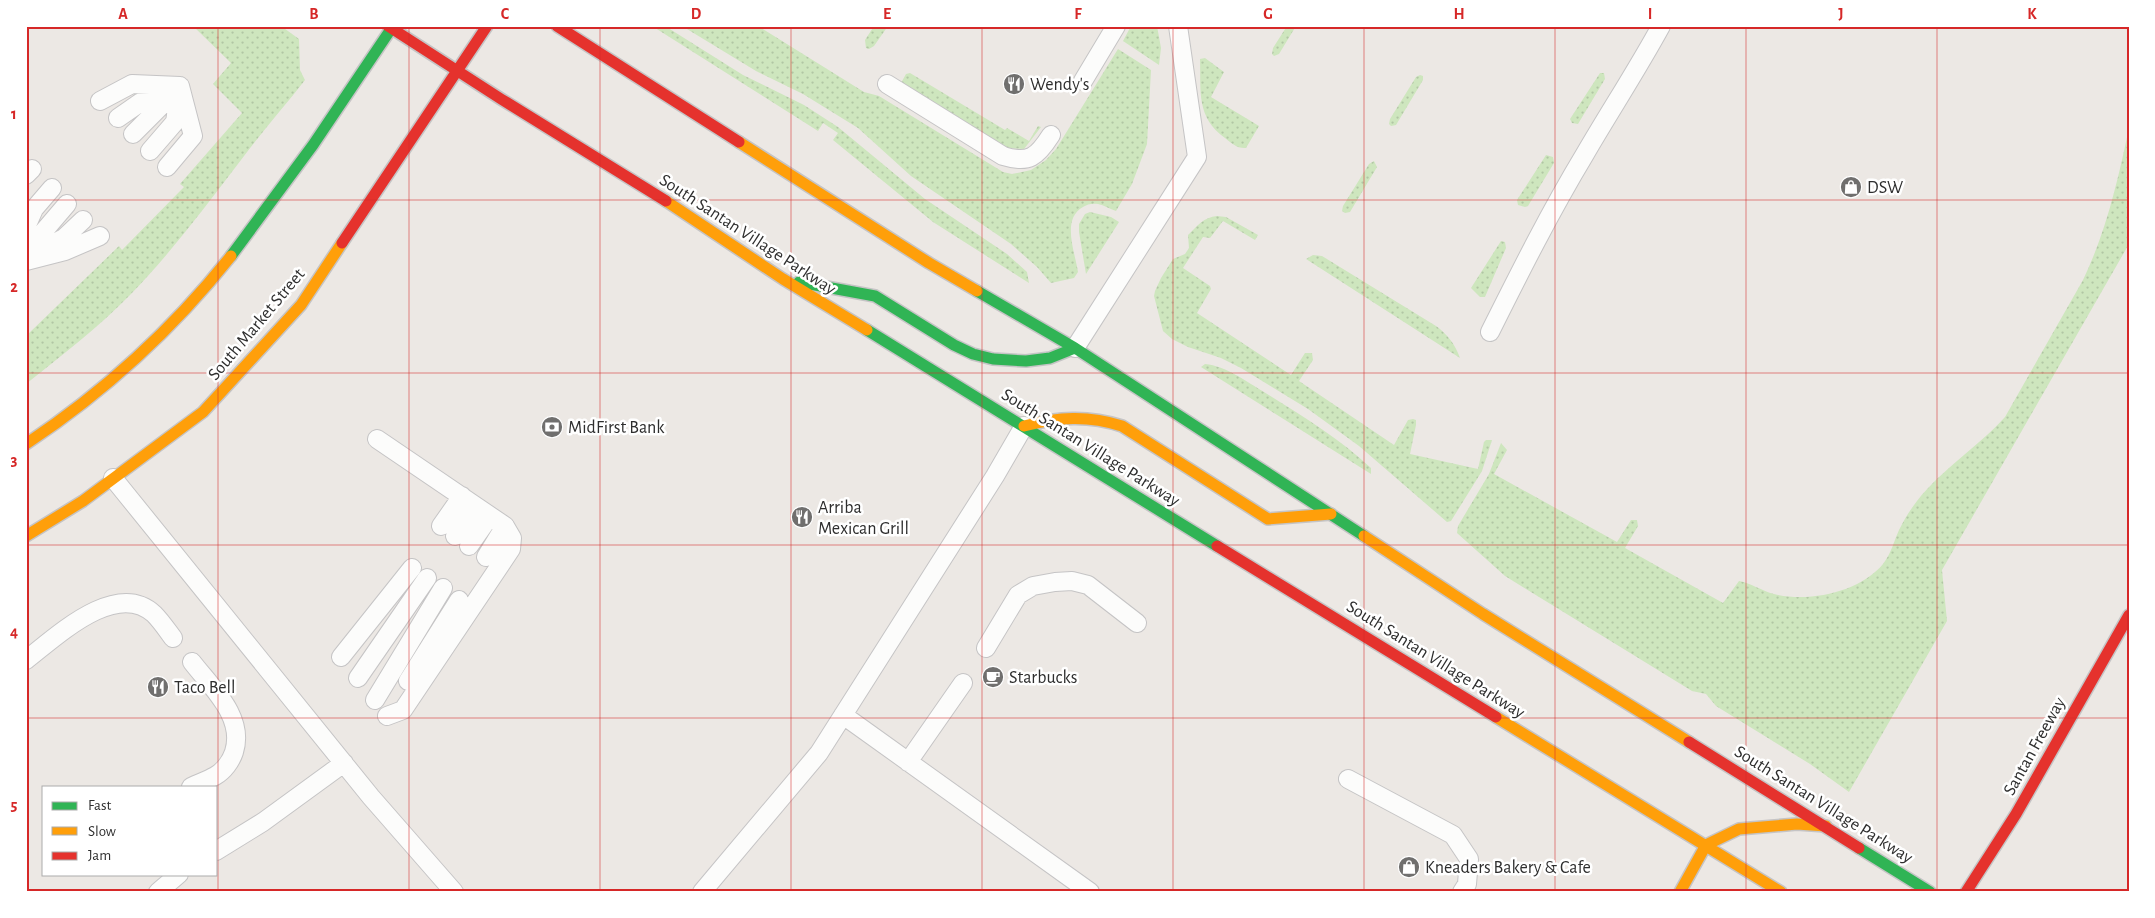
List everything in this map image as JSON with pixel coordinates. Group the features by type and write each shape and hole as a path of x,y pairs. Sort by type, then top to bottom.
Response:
{"main road":[{"name":"South Market Street","path":"26,536 83,501 203,412 300,304 378,191 487,26"},
{"name":"South Santan Village Parkway","path":"557,26 929,263 1075,348 1483,614 1930,892"},
{"name":"South Santan Village Parkway","path":"391,27 456,71 703,224 783,279 1781,892"},
{"path":"26,444 101,389 169,326 211,279 263,214 359,81 391,27"},
{"path":"783,279 875,296 954,345 973,354 993,359 1026,360 1050,358 1075,348"},
{"path":"1024,426 1063,417 1105,420 1122,426 1268,519 1331,514"},
{"name":"Santan Freeway","path":"1966,892 2016,814 2129,615"},
{"path":"1680,892 1706,845 1739,829 1797,824 1826,826"}],"lane":[{"path":"1083,81 1116,26"},
{"path":"1075,348 1197,157 1178,26"},
{"path":"1490,332 1538,237 1585,154 1638,69 1661,26"},
{"path":"100,101 132,84 180,86"},
{"path":"887,84 1003,156 1017,160 1028,160 1043,148 1051,135"},
{"path":"118,118 141,102 180,86"},
{"path":"134,134 180,86"},
{"path":"150,150 175,122 180,86"},
{"path":"167,167 193,136 180,86"},
{"path":"26,227 34,209 52,188"},
{"path":"26,252 67,204"},
{"path":"26,260 64,238 83,220"},
{"path":"26,260 65,252 100,236"},
{"path":"702,892 819,753 995,476 1024,426"},
{"path":"377,439 505,526 512,538 511,549 403,710 387,716 459,600"},
{"path":"113,478 344,764 454,892"},
{"path":"469,501 455,536 490,516"},
{"path":"486,558 505,526"},
{"path":"341,657 412,568"},
{"path":"358,678 428,578"},
{"path":"986,648 1018,595 1033,586 1055,582 1072,581 1088,585 1137,623"},
{"path":"376,700 443,588"},
{"path":"26,660 91,612 110,604 126,602 154,614 173,638"},
{"path":"192,662 227,706 235,723 238,739 231,760 216,775 193,786"},
{"path":"908,762 962,683"},
{"path":"844,715 1090,892"},
{"path":"218,850 263,822 344,764"},
{"path":"1348,779 1453,835 1469,859 1467,884 1462,892"},
{"path":"158,892 177,876"}],"green space":[{"path":"193,26 281,26 299,39 300,70 305,80 160,263 105,319 26,384 26,336 119,246 122,250 184,187 180,184 242,113 213,84 231,63"},
{"path":"652,26 665,26 743,75 804,105 838,127 925,199 1007,254 1027,272 1029,283 933,222 833,140 838,133 823,123 818,131"},
{"path":"682,26 758,26 864,92 879,96 1003,172 1012,174 1031,170 1046,160 1056,149 1118,49 1151,70 1147,144 1132,184 1116,211 1102,205 1088,204 1076,212 1071,228 1071,236 1078,272 1074,278 1051,283 1037,267 1011,244 911,176 858,128 803,94 756,71"},
{"path":"874,26 888,26 874,46 869,49 866,48 865,40"},
{"path":"1131,26 1157,26 1161,48 1159,65 1123,41"},
{"path":"1287,26 1296,26 1279,54 1274,56 1272,54 1273,48"},
{"path":"1205,58 1224,72 1211,97 1259,126 1246,148 1237,147 1232,144 1209,121 1202,103 1201,93 1200,59"},
{"path":"910,73 1005,130 1007,128 1029,141 1038,126 1041,127 1024,149 1007,148 901,83 906,74"},
{"path":"1600,73 1604,73 1605,79 1578,124 1572,123 1570,119"},
{"path":"1423,76 1423,80 1396,125 1391,126 1389,124 1390,119 1416,77"},
{"path":"2129,128 2129,244 1942,570 1947,621 1849,792 1810,764 1716,706 1706,694 1692,691 1505,576 1457,533 1458,526 1489,474 1501,443 1507,450 1494,474 1617,542 1631,520 1637,520 1638,526 1625,548 1723,603 1739,581 1774,594 1803,597 1833,593 1861,582 1873,574 1886,560 1905,519 1914,504 1927,489 2005,417 2083,280 2091,262 2110,206"},
{"path":"1546,155 1553,157 1554,163 1528,206 1518,205 1517,200"},
{"path":"1374,161 1377,167 1350,212 1345,213 1342,211 1343,206 1369,164"},
{"path":"1090,212 1111,217 1119,222 1086,274 1079,224 1085,214"},
{"path":"1217,216 1226,217 1258,235 1255,240 1223,221 1210,238 1203,237 1183,268 1210,286 1211,289 1197,313 1291,375 1305,353 1312,353 1313,360 1299,381 1394,445 1408,420 1416,420 1410,454 1478,469 1484,442 1492,440 1482,471 1451,521 1447,522 1359,446 1308,409 1241,368 1221,358 1188,347 1172,339 1163,331 1154,296 1161,278 1173,259 1185,254 1189,248 1188,235 1204,220"},
{"path":"1501,241 1505,242 1506,248 1485,297 1480,297 1471,288"},
{"path":"1313,255 1322,256 1436,326 1444,332 1456,348 1460,358 1306,259"},
{"path":"1205,364 1213,365 1236,375 1306,418 1359,457 1371,468 1371,474 1201,367"}],"traffic: fast":[{"path":"231,256 313,145 393,26"},
{"path":"799,282 875,296 954,345 973,354 993,359 1026,361 1050,358 1075,348"},
{"path":"977,291 1075,348 1364,536"},
{"path":"867,330 1217,546"},
{"path":"1859,848 1930,892"}],"traffic: slow":[{"path":"739,142 929,263 977,291"},
{"path":"666,201 783,279 867,330"},
{"path":"26,536 83,501 203,412 301,305 342,243"},
{"path":"26,444 83,403 136,358 185,309 231,256"},
{"path":"1024,426 1061,419 1109,422 1122,426 1268,519 1331,514"},
{"path":"1364,536 1483,614 1689,742"},
{"path":"1496,717 1781,892"},
{"path":"1680,892 1706,845 1739,829 1797,824 1826,826"}],"traffic: jam":[{"path":"388,26 501,99 666,201"},
{"path":"342,243 487,26"},
{"path":"557,26 739,142"},
{"path":"1217,546 1496,717"},
{"path":"1966,892 2016,814 2129,615"},
{"path":"1689,742 1859,848"}],"place":[{"name":"Wendy's","path":"1014,84"},
{"name":"DSW","path":"1851,187"},
{"name":"MidFirst Bank","path":"552,427"},
{"name":"Arriba Mexican Grill","path":"802,517"},
{"name":"Starbucks","path":"993,677"},
{"name":"Taco Bell","path":"158,687"},
{"name":"Kneaders Bakery & Cafe","path":"1409,867"}]}
